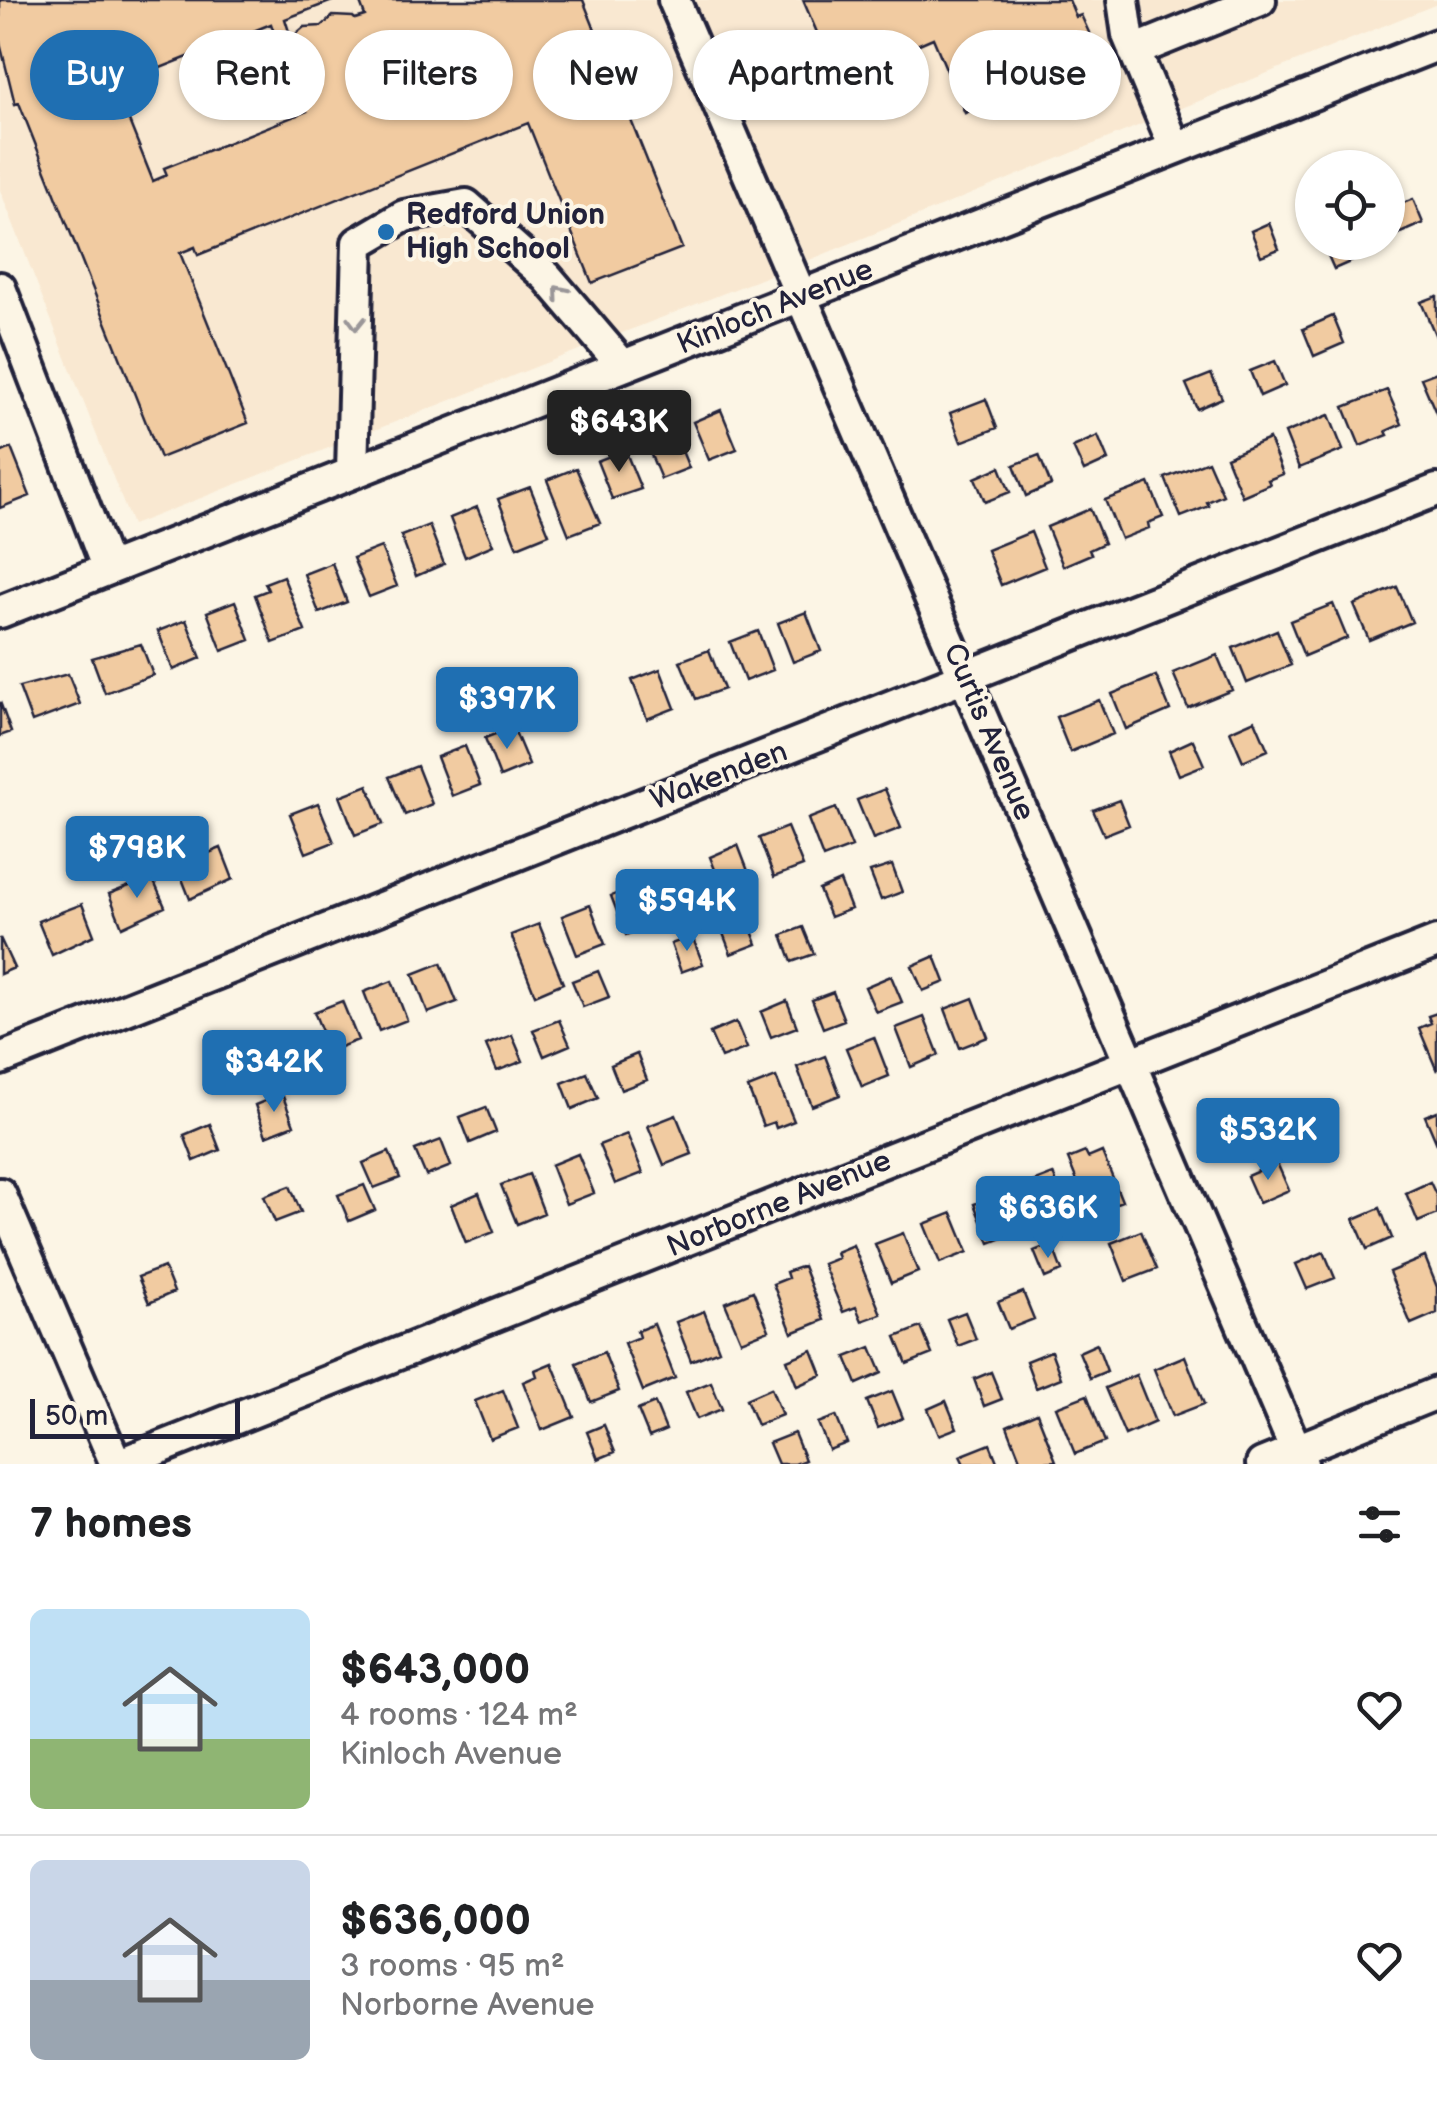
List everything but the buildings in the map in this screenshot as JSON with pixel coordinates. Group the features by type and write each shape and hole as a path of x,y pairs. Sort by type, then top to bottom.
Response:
{"street":[{"name":"Curtis Avenue","path":"674,0 1299,1457"},
{"path":"1123,0 1128,35 1175,148"},
{"path":"1134,51 1260,0"},
{"name":"Kinloch Avenue","path":"0,612 1437,45"},
{"path":"352,473 358,243 404,216 466,204 547,277 623,366"},
{"path":"0,288 108,569"},
{"name":"Wakenden","path":"0,1059 1437,490"},
{"name":"Norborne Avenue","path":"118,1464 1437,942"},
{"path":"0,1194 118,1464"},
{"path":"1262,1464 1299,1457 1437,1393"}],"shaded area":[{"name":"Redford Union High School","path":"0,0 655,0 668,30 533,30 533,120 673,120 673,42 693,88 693,120 707,120 773,274 132,525 0,190"},
{"path":"693,0 1437,0 1437,4 807,261 745,120 929,120 929,30 706,30"}],"place":[{"name":"Redford Union High School","path":"386,232"}]}
